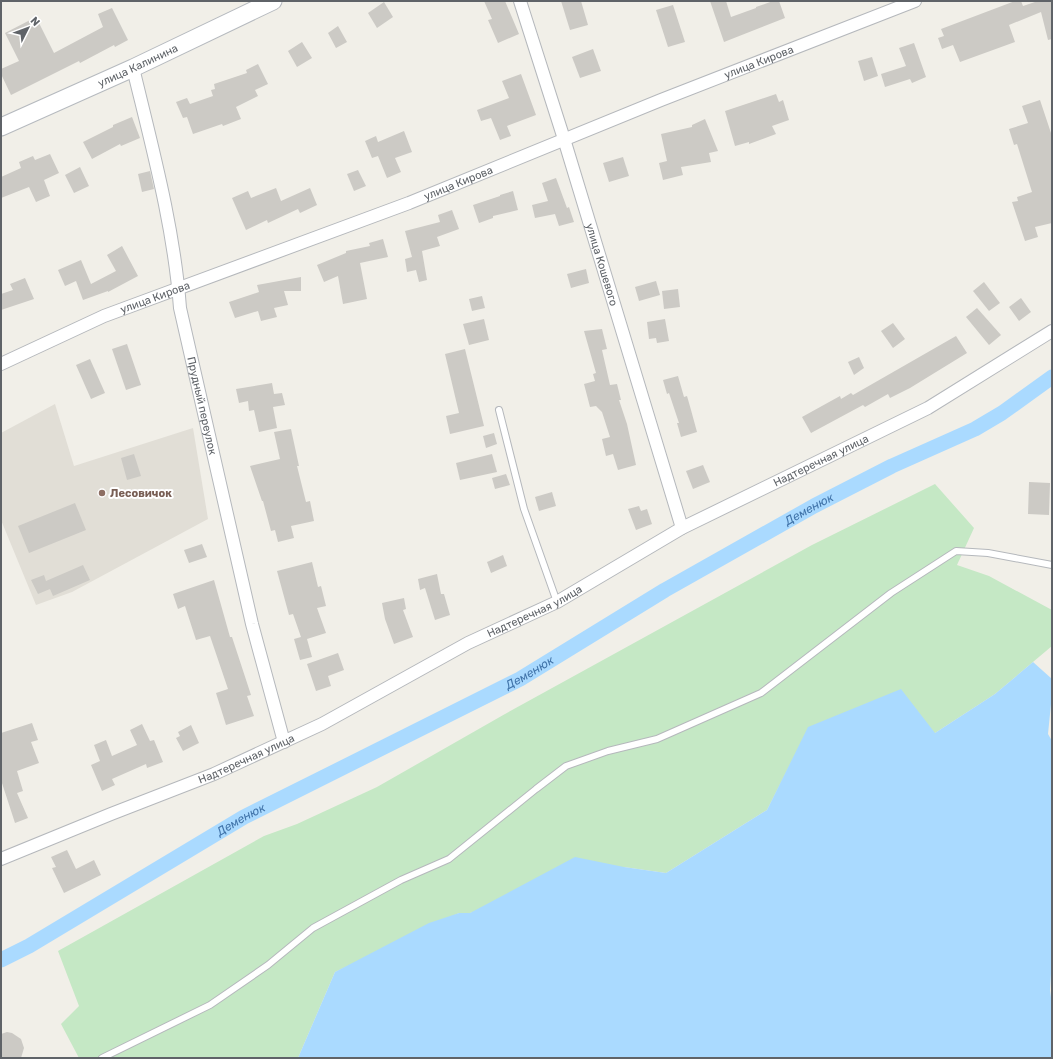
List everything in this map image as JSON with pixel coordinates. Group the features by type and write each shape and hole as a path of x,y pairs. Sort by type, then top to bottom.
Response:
{"street":[{"name":"улица Калинина","path":"1,127 133,68 273,1"},
{"name":"улица Кошевого","path":"520,1 564,139 682,528"},
{"name":"улица Кирова","path":"1,364 104,316 409,203 668,97 915,1"},
{"name":"Прудный переулок","path":"133,68 170,230 179,288 180,308 252,624 284,742"},
{"name":"Надтеречная улица","path":"1,860 111,814 214,774 322,724 468,643 557,602 682,528 928,408 1052,331"}],"lane":[{"path":"499,410 524,509 557,602"},
{"path":"102,1058 210,1005 268,965 313,928 401,880 449,859 566,766 608,751 657,739 761,693 891,592 956,551 988,553 1052,565"}],"shaded area":[{"name":"Лесовичок","path":"55,404 74,466 193,428 208,519 72,592 36,605 1,520 1,433"}],"green space":[{"path":"935,484 974,528 957,565 989,576 1052,610 1052,646 995,694 935,733 809,727 767,810 666,873 624,867 470,913 459,913 335,972 298,1058 79,1058 61,1024 79,1006 58,951 264,836 297,824 377,787 505,714 812,545"}],"water":[{"path":"1033,662 1052,679 1048,734 1052,741 1052,958 1050,990 1052,1005 1052,1058 298,1058 335,972 429,923 459,913 470,913 575,857 624,867 666,873 767,810 808,727 901,689 935,733 995,694"}],"building":[{"path":"484,1 505,1 519,34 498,43 488,20 492,19"},
{"path":"561,1 581,1 588,25 570,30"},
{"path":"710,1 726,1 731,17 773,1 779,1 785,18 724,42"},
{"path":"1015,1 1021,1 1023,6 1038,1 1052,1 1052,39 1048,40 1041,12 1009,25 1015,42 960,62 953,45 942,49 938,38 944,36 941,29"},
{"path":"384,2 393,17 377,28 368,13"},
{"path":"673,5 685,42 668,47 656,10"},
{"path":"112,8 128,40 115,47 114,45 80,63 79,61 11,95 1,74 1,69 19,61 5,33 36,17 54,53 103,27 98,14"},
{"path":"338,26 347,42 336,48 328,33"},
{"path":"302,42 312,58 297,67 288,51"},
{"path":"914,43 926,77 912,83 910,79 885,87 881,74 906,66 899,48"},
{"path":"593,49 601,71 580,78 572,57"},
{"path":"872,57 878,76 864,81 858,61"},
{"path":"258,64 268,84 255,90 258,96 236,107 241,119 223,126 222,124 193,134 187,117 183,118 176,102 187,98 190,104 213,96 211,90 215,89 214,84 247,73 246,70"},
{"path":"521,74 536,115 507,126 511,136 500,140 491,118 481,121 477,110 509,98 502,81"},
{"path":"776,94 779,102 783,100 789,120 772,126 776,134 749,144 749,142 735,146 725,111"},
{"path":"1040,100 1052,136 1052,223 1035,227 1038,237 1025,241 1012,202 1018,201 1017,197 1032,192 1017,144 1014,145 1009,129 1028,123 1022,106"},
{"path":"132,117 140,138 121,146 120,144 92,159 83,142 113,127 113,125"},
{"path":"705,119 718,151 709,153 711,162 681,167 683,175 663,180 659,163 667,161 661,134 692,127 692,125"},
{"path":"404,131 412,152 395,158 401,172 387,178 378,156 372,158 365,141 376,136 378,142"},
{"path":"50,154 59,173 44,180 50,196 36,202 29,187 1,198 1,177 21,168 19,162 33,156 35,160"},
{"path":"623,157 629,176 609,182 603,163"},
{"path":"80,167 89,186 74,193 65,175"},
{"path":"358,170 366,186 354,191 347,174"},
{"path":"150,171 154,189 142,192 138,174"},
{"path":"556,178 574,222 559,226 555,214 535,218 532,205 548,201 542,183"},
{"path":"276,188 281,201 310,188 317,205 300,213 298,209 268,223 267,220 246,230 232,198 248,191 251,198"},
{"path":"513,191 518,210 493,216 493,218 479,223 473,205"},
{"path":"452,210 459,229 437,237 440,246 422,251 427,280 419,282 416,270 407,272 405,259 412,257 405,231 440,222 438,215"},
{"path":"383,239 388,257 360,263 367,299 343,304 338,276 324,282 317,265 346,253 346,251 370,246 369,243"},
{"path":"122,246 138,276 108,292 83,300 76,281 65,286 58,270 81,260 91,284 116,271 107,255"},
{"path":"586,269 589,283 571,288 567,274"},
{"path":"301,277 301,291 284,291 288,305 274,308 277,317 261,321 258,311 235,318 229,302 259,292 257,285"},
{"path":"25,278 34,299 1,310 1,294 13,290 10,284"},
{"path":"656,281 660,295 639,301 635,287"},
{"path":"984,282 1000,303 989,311 973,291"},
{"path":"678,289 680,307 664,309 662,291"},
{"path":"482,296 485,308 472,311 469,299"},
{"path":"1021,298 1031,312 1019,321 1009,307"},
{"path":"977,308 1001,335 989,345 966,317"},
{"path":"484,319 489,340 469,345 463,324"},
{"path":"665,319 669,341 657,343 656,338 649,339 647,322"},
{"path":"893,323 905,339 893,348 881,331"},
{"path":"602,329 607,349 602,350 610,385 617,384 621,400 619,400 627,424 636,465 618,470 613,454 606,456 602,439 610,437 602,412 596,406 590,407 584,384 595,381 593,374 596,373 584,331"},
{"path":"956,336 967,353 910,388 890,398 888,394 865,407 863,405 811,433 802,417 840,396 841,399 851,393 853,395"},
{"path":"127,344 141,385 126,390 112,349"},
{"path":"465,349 484,426 450,434 446,416 459,413 445,354"},
{"path":"859,357 864,368 854,375 848,362"},
{"path":"90,359 105,393 91,399 76,365"},
{"path":"678,376 684,397 687,396 697,432 681,437 677,423 679,423 663,380"},
{"path":"272,383 274,394 282,393 285,405 273,407 277,428 259,432 254,410 249,411 248,401 239,403 236,389"},
{"path":"291,429 299,466 297,466 306,502 310,501 314,521 291,526 294,538 278,542 275,530 271,531 263,501 250,466 280,459 274,432"},
{"path":"494,433 497,444 486,448 483,436"},
{"path":"134,454 141,476 127,480 121,458"},
{"path":"492,454 497,472 460,480 456,463"},
{"path":"703,465 710,482 693,489 686,471"},
{"path":"506,474 510,485 495,489 492,478"},
{"path":"1029,482 1050,483 1049,515 1028,514"},
{"path":"552,492 556,506 539,511 535,497"},
{"path":"75,503 86,530 29,553 18,526"},
{"path":"639,506 641,511 647,509 652,524 636,530 628,509"},
{"path":"202,544 207,557 189,563 184,550"},
{"path":"503,555 507,566 491,573 487,562"},
{"path":"312,562 318,587 321,586 326,606 317,608 326,633 307,639 312,657 300,660 294,639 301,637 293,614 289,615 277,571"},
{"path":"83,565 90,580 53,596 50,589 38,594 31,580 44,575 46,581"},
{"path":"437,574 441,594 444,594 450,615 435,620 425,588 420,590 418,579"},
{"path":"214,580 230,637 232,637 251,695 247,696 254,716 226,725 216,693 228,689 210,636 196,640 185,606 178,609 173,594"},
{"path":"404,598 406,609 403,610 413,637 394,644 385,619 382,603"},
{"path":"338,653 344,670 328,676 331,686 316,691 307,664"},
{"path":"32,723 38,740 31,742 39,763 17,771 23,791 17,793 28,818 15,823 1,780 1,733"},
{"path":"142,724 150,741 154,740 163,762 147,768 146,764 112,779 115,785 102,791 91,765 100,761 94,745 106,740 112,756 137,745 130,730"},
{"path":"191,725 199,743 183,751 176,738 180,736 178,732"},
{"path":"67,850 76,869 94,860 101,875 64,893 52,868 56,867 51,857"},
{"path":"7,1032 12,1033 21,1039 24,1048 21,1058 1,1058 1,1034"}],"waterway":[{"name":"Деменюк","path":"1,960 29,946 244,817 520,679 665,590 814,506 892,466 975,429 1002,413 1052,377"}],"place":[{"name":"Лесовичок","path":"102,493"}]}
